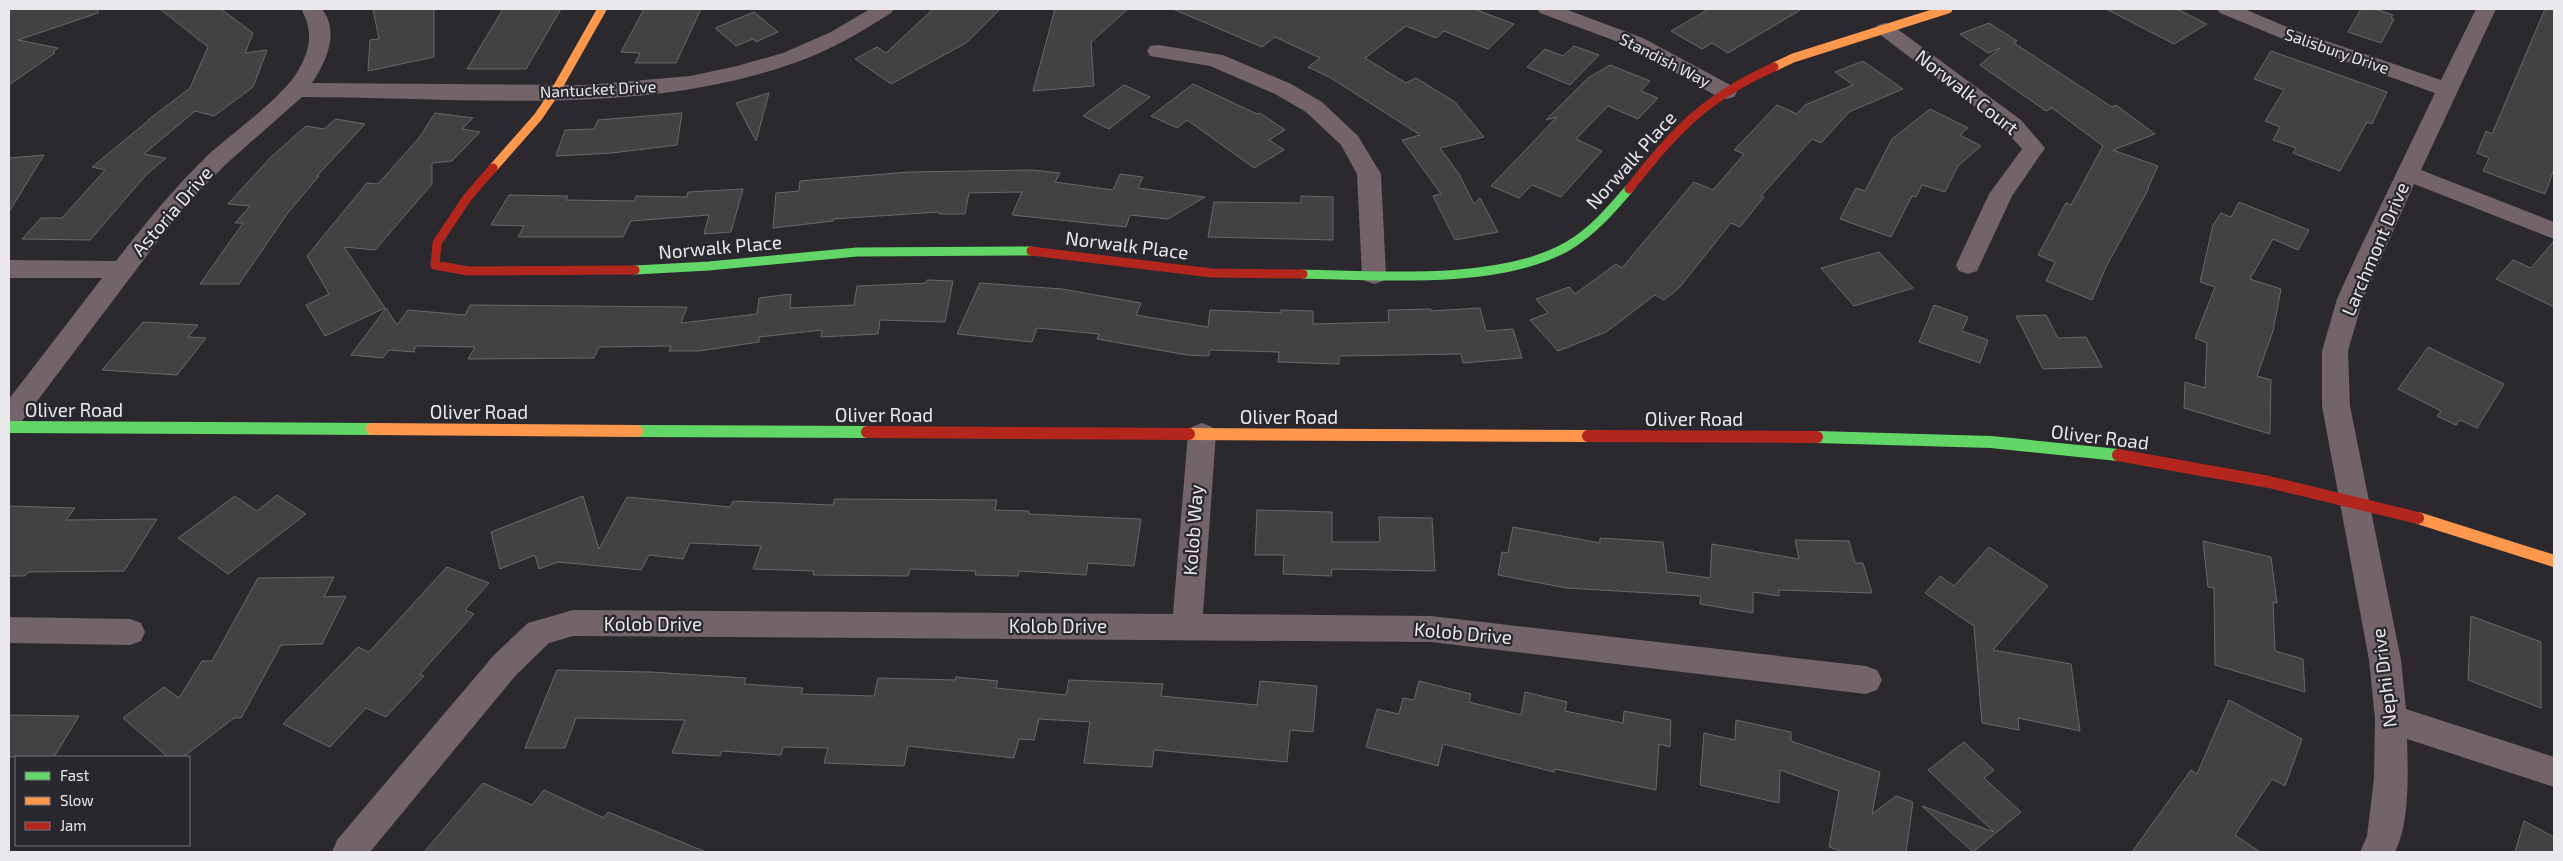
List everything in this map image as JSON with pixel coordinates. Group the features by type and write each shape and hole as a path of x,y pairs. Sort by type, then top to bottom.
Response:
{"street":[{"name":"Astoria Drive","path":"9,418 180,197 217,160 296,90 310,70 321,41 316,15 311,9"},
{"path":"555,92 602,9"},
{"name":"Nantucket Drive","path":"296,90 555,92 614,91 689,84 747,71 805,53 865,22 884,9"},
{"name":"Standish Way","path":"1547,9 1636,42 1726,92"},
{"name":"Norwalk Place","path":"555,92 538,117 467,198 437,243 435,265 468,271 681,270 831,254 924,249 1038,251 1156,268 1212,273 1421,276 1500,269 1560,251 1604,218 1666,145 1702,109 1726,92 1750,78 1793,58 1948,9"},
{"name":"Salisbury Drive","path":"2227,9 2290,35 2448,90"},
{"name":"Larchmont Drive","path":"2356,503 2344,457 2336,406 2335,350 2350,299 2486,9"},
{"name":"Norwalk Court","path":"1885,29 2013,125 2034,148 2001,194 1968,266"},
{"path":"1158,51 1215,60 1282,89 1314,107 1350,141 1369,174 1374,275"},
{"path":"2408,173 2554,231"},
{"path":"9,268 123,270"},
{"name":"Oliver Road","path":"9,428 1893,438 2020,444 2186,466 2287,486 2412,517 2554,561"},
{"name":"Kolob Way","path":"1187,627 1202,434"},
{"name":"Nephi Drive","path":"2356,503 2385,660 2391,719 2391,778 2384,839 2377,852"},
{"name":"Kolob Drive","path":"349,852 505,665 539,632 573,623 1431,629 1866,680"},
{"path":"9,630 130,632"},
{"path":"2391,719 2554,772"}],"building":[{"path":"9,9 98,9 98,13 18,40 58,48 53,52 55,53 9,85"},
{"path":"160,9 221,9 253,33 245,53 267,50 253,87 214,116 195,111 144,154 166,158 146,175 90,240 22,239 41,218 62,218 105,170 92,167 190,88 208,47"},
{"path":"373,9 434,9 434,57 368,71 370,40 379,39"},
{"path":"503,9 561,9 526,69 467,69"},
{"path":"644,9 701,9 676,63 635,63 640,53 621,52"},
{"path":"933,9 1000,9 966,43 891,84 855,59 877,47 886,53"},
{"path":"1055,9 1128,9 1091,42 1094,86 1033,91"},
{"path":"1173,9 1474,9 1514,24 1488,49 1444,31 1436,38 1406,26 1365,58 1406,83 1416,78 1455,102 1484,137 1440,148 1459,174 1474,204 1480,198 1498,232 1455,240 1433,196 1441,194 1402,140 1420,135 1331,78 1308,67 1320,58 1275,37 1262,47"},
{"path":"1709,9 1802,9 1728,53 1712,43 1702,49 1671,31"},
{"path":"2106,9 2177,9 2207,24 2174,44"},
{"path":"2361,9 2375,9 2393,15 2391,18 2394,19 2381,43 2348,32"},
{"path":"2545,9 2554,9 2554,169 2545,194 2483,171 2489,158 2477,153 2486,131 2492,134"},
{"path":"754,12 778,32 756,42 753,39 736,46 715,28"},
{"path":"1989,23 2017,41 2014,43 2112,107 2116,105 2155,134 2113,150 2158,166 2149,188 2107,265 2092,300 2046,281 2055,262 2038,255 2066,203 2071,205 2103,146 2052,108 2046,111 1980,65 2000,48 1988,53 1960,34"},
{"path":"1574,46 1599,55 1570,85 1527,67 1545,49 1563,56"},
{"path":"2271,51 2387,92 2372,124 2367,122 2340,171 2293,153 2296,148 2273,140 2280,127 2265,121 2284,90 2254,79"},
{"path":"1863,61 1903,89 1849,112 1821,143 1812,139 1761,196 1764,197 1740,227 1731,223 1679,288 1664,300 1655,295 1606,332 1558,351 1530,320 1548,313 1536,299 1569,287 1575,294 1616,264 1622,268 1694,182 1713,190 1744,154 1734,150 1777,105 1797,114 1805,105 1853,85 1835,72"},
{"path":"1610,65 1650,81 1641,91 1658,98 1638,119 1608,106 1576,139 1602,151 1561,197 1532,185 1519,198 1491,186 1557,117 1546,120 1588,78"},
{"path":"1193,84 1257,114 1260,113 1285,130 1269,140 1284,150 1254,168 1187,120 1177,128 1151,116"},
{"path":"1124,85 1150,97 1109,129 1083,116"},
{"path":"769,93 756,141 736,103"},
{"path":"1930,109 1968,128 1960,135 1981,146 1958,166 1945,192 1922,185 1916,197 1912,196 1891,237 1840,219 1856,188 1865,191 1892,139"},
{"path":"435,113 473,118 462,129 480,132 452,161 432,163 432,184 375,250 344,247 385,308 325,336 306,305 329,294 307,256 367,183 378,184 419,138"},
{"path":"682,113 677,145 612,153 556,156 565,130 594,129 598,120"},
{"path":"336,119 365,124 317,176 319,176 287,214 239,284 200,284 243,223 235,223 250,206 228,204 271,157 306,126 324,129"},
{"path":"44,155 9,212 9,158"},
{"path":"1032,170 1060,173 1055,182 1113,190 1120,174 1143,177 1138,188 1205,197 1168,219 1130,215 1126,227 1012,215 1022,192 969,193 965,214 939,214 939,212 833,219 833,221 773,228 776,193 799,191 800,181 909,172"},
{"path":"743,189 731,232 704,234 709,215 631,221 623,237 518,237 524,226 491,225 509,195 568,196 566,200 634,201 636,196 687,197 688,192"},
{"path":"1301,196 1333,197 1333,240 1208,237 1214,202 1301,203"},
{"path":"2239,202 2309,230 2298,250 2273,239 2250,279 2281,289 2273,331 2257,376 2271,380 2270,434 2184,408 2185,382 2205,388 2207,343 2195,338 2215,287 2200,282 2213,225 2221,213 2231,217"},
{"path":"2554,241 2554,307 2496,279 2513,260 2531,268"},
{"path":"1879,252 1913,288 1854,306 1821,268"},
{"path":"927,280 953,281 945,322 880,320 878,334 821,337 822,330 759,337 759,342 699,351 669,351 671,346 599,347 594,358 468,359 475,347 416,346 415,352 389,350 383,358 351,355 386,308 397,325 408,310 465,315 470,305 687,307 681,323 757,314 759,298 791,294 790,308 854,305 857,286 926,283"},
{"path":"980,283 1062,289 1141,303 1136,315 1208,327 1210,310 1281,313 1281,310 1313,311 1313,324 1389,322 1388,310 1431,309 1431,311 1480,308 1486,331 1513,329 1522,358 1463,363 1461,354 1339,356 1339,364 1278,362 1279,352 1210,350 1209,356 1187,355 1097,339 1099,334 1037,328 1032,342 957,334"},
{"path":"1934,305 1968,317 1962,331 1988,340 1980,363 1919,342"},
{"path":"2046,315 2058,338 2086,337 2102,367 2043,369 2016,316"},
{"path":"143,322 198,325 188,337 206,338 177,375 102,370"},
{"path":"2428,347 2504,384 2477,428 2460,420 2456,425 2437,416 2441,411 2398,389"},
{"path":"277,495 306,514 228,574 178,538 235,496 257,511"},
{"path":"583,496 599,549 627,497 730,507 733,501 833,505 835,499 997,500 995,510 1029,511 1029,514 1141,519 1134,566 1088,563 1086,575 1019,571 1018,576 975,575 976,571 910,569 908,576 813,575 814,571 753,569 761,546 690,543 683,559 649,555 641,570 558,562 539,569 535,555 500,569 491,532"},
{"path":"9,506 75,508 66,520 157,519 124,571 28,572 25,576 9,576"},
{"path":"1257,510 1332,512 1332,542 1380,542 1379,517 1432,518 1435,571 1332,569 1331,576 1283,574 1284,555 1255,555"},
{"path":"1513,527 1600,543 1600,538 1663,542 1667,572 1710,578 1712,544 1799,559 1795,540 1849,541 1855,563 1863,563 1872,593 1779,590 1779,596 1753,592 1753,613 1700,604 1701,596 1566,588 1498,575 1502,552 1508,553"},
{"path":"2203,541 2271,557 2277,603 2273,602 2275,651 2303,659 2305,692 2215,665 2214,588 2208,587"},
{"path":"1989,547 2048,586 1993,650 2071,664 2080,731 2018,718 2019,730 1982,723 1974,626 1925,593 1940,576 1954,586"},
{"path":"447,567 489,583 465,610 474,614 420,674 424,676 386,717 366,708 330,747 283,724 358,647 369,652"},
{"path":"334,577 324,597 346,596 322,644 281,645 241,718 234,718 184,756 167,756 123,718 164,687 179,698 202,661 212,661 258,578"},
{"path":"2471,616 2541,642 2541,708 2468,680"},
{"path":"557,670 650,672 746,678 744,684 803,688 801,694 874,696 878,678 955,680 956,677 998,681 996,688 1066,695 1069,680 1163,684 1161,696 1257,705 1260,681 1317,686 1313,732 1290,730 1287,762 1154,750 1152,767 1084,763 1090,722 1039,719 1034,740 1019,739 1014,758 908,746 904,766 824,763 828,748 783,747 781,755 722,751 720,756 672,753 685,720 576,718 565,748 525,748"},
{"path":"1419,681 1471,694 1469,702 1521,715 1525,692 1567,702 1565,711 1623,723 1624,711 1671,720 1670,747 1659,744 1656,790 1555,769 1554,772 1443,744 1438,766 1366,747 1377,709 1399,714 1403,698 1414,700"},
{"path":"2229,700 2302,739 2285,786 2272,779 2235,835 2260,852 2132,852 2191,770 2197,774"},
{"path":"9,715 79,716 55,756 9,757"},
{"path":"1736,720 1791,732 1791,741 1880,772 1872,814 1896,796 1913,802 1906,852 1843,852 1829,847 1839,791 1780,770 1779,803 1700,785 1704,733 1735,740"},
{"path":"1964,742 1994,770 1984,778 2021,812 1973,852 1922,806 1994,832 1928,770"},
{"path":"483,783 532,805 544,790 604,818 608,812 706,852 424,852"},
{"path":"2524,821 2554,837 2554,852 2515,852"}],"traffic: fast":[{"path":"1303,274 1432,276 1497,269 1528,262 1558,251 1577,240 1606,215 1629,189"},
{"path":"635,270 660,270 857,252 932,250 1031,251"},
{"path":"9,427 372,429"},
{"path":"637,431 867,432"},
{"path":"1817,437 1991,442 2118,455"}],"traffic: slow":[{"path":"493,168 538,117 555,92 602,9"},
{"path":"1774,67 1793,58 1948,9"},
{"path":"372,429 637,431"},
{"path":"1189,434 1588,436"},
{"path":"2418,518 2554,561"}],"traffic: jam":[{"path":"1629,189 1672,137 1701,109 1736,86 1774,67"},
{"path":"493,168 467,198 437,243 435,265 468,271 635,270"},
{"path":"1031,251 1212,273 1303,274"},
{"path":"867,432 1189,434"},
{"path":"1588,436 1817,437"},
{"path":"2118,455 2194,467 2269,482 2418,518"}]}
